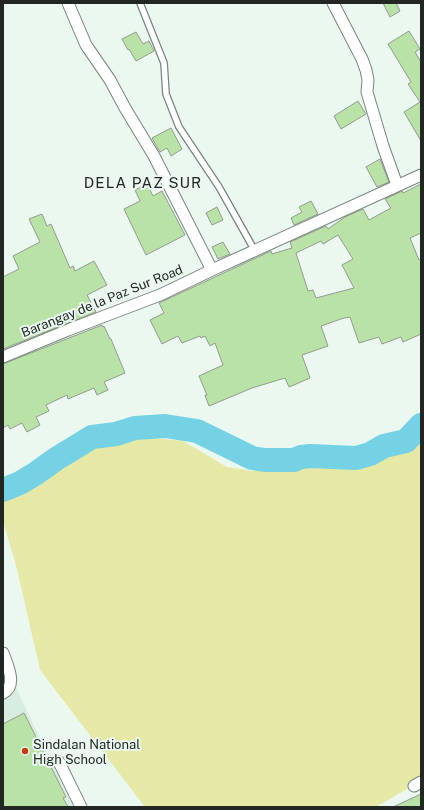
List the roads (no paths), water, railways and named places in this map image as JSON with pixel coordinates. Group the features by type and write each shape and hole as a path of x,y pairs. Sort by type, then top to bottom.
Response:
{"street":[{"path":"68,3 86,45 110,80 154,156 212,270"},
{"path":"333,3 362,59 366,70 368,80 367,92 382,146 397,185"},
{"name":"Barangay de la Paz Sur Road","path":"3,357 68,330 160,295 421,175"},
{"path":"3,653 10,676 11,685 6,692 3,693"},
{"path":"59,762 81,807"}],"lane":[{"path":"140,3 164,63 166,94 179,127 219,187 255,251"}],"waterway":[{"path":"3,490 20,483 92,437 116,434 135,428 165,426 197,431 252,458 265,460 294,460 301,457 310,456 356,458 370,454 384,446 406,441 421,425"}],"place":[{"name":"Sindalan National High School","path":"25,751"}],"district":[{"name":"DELA PAZ SUR","path":"143,182"}]}
